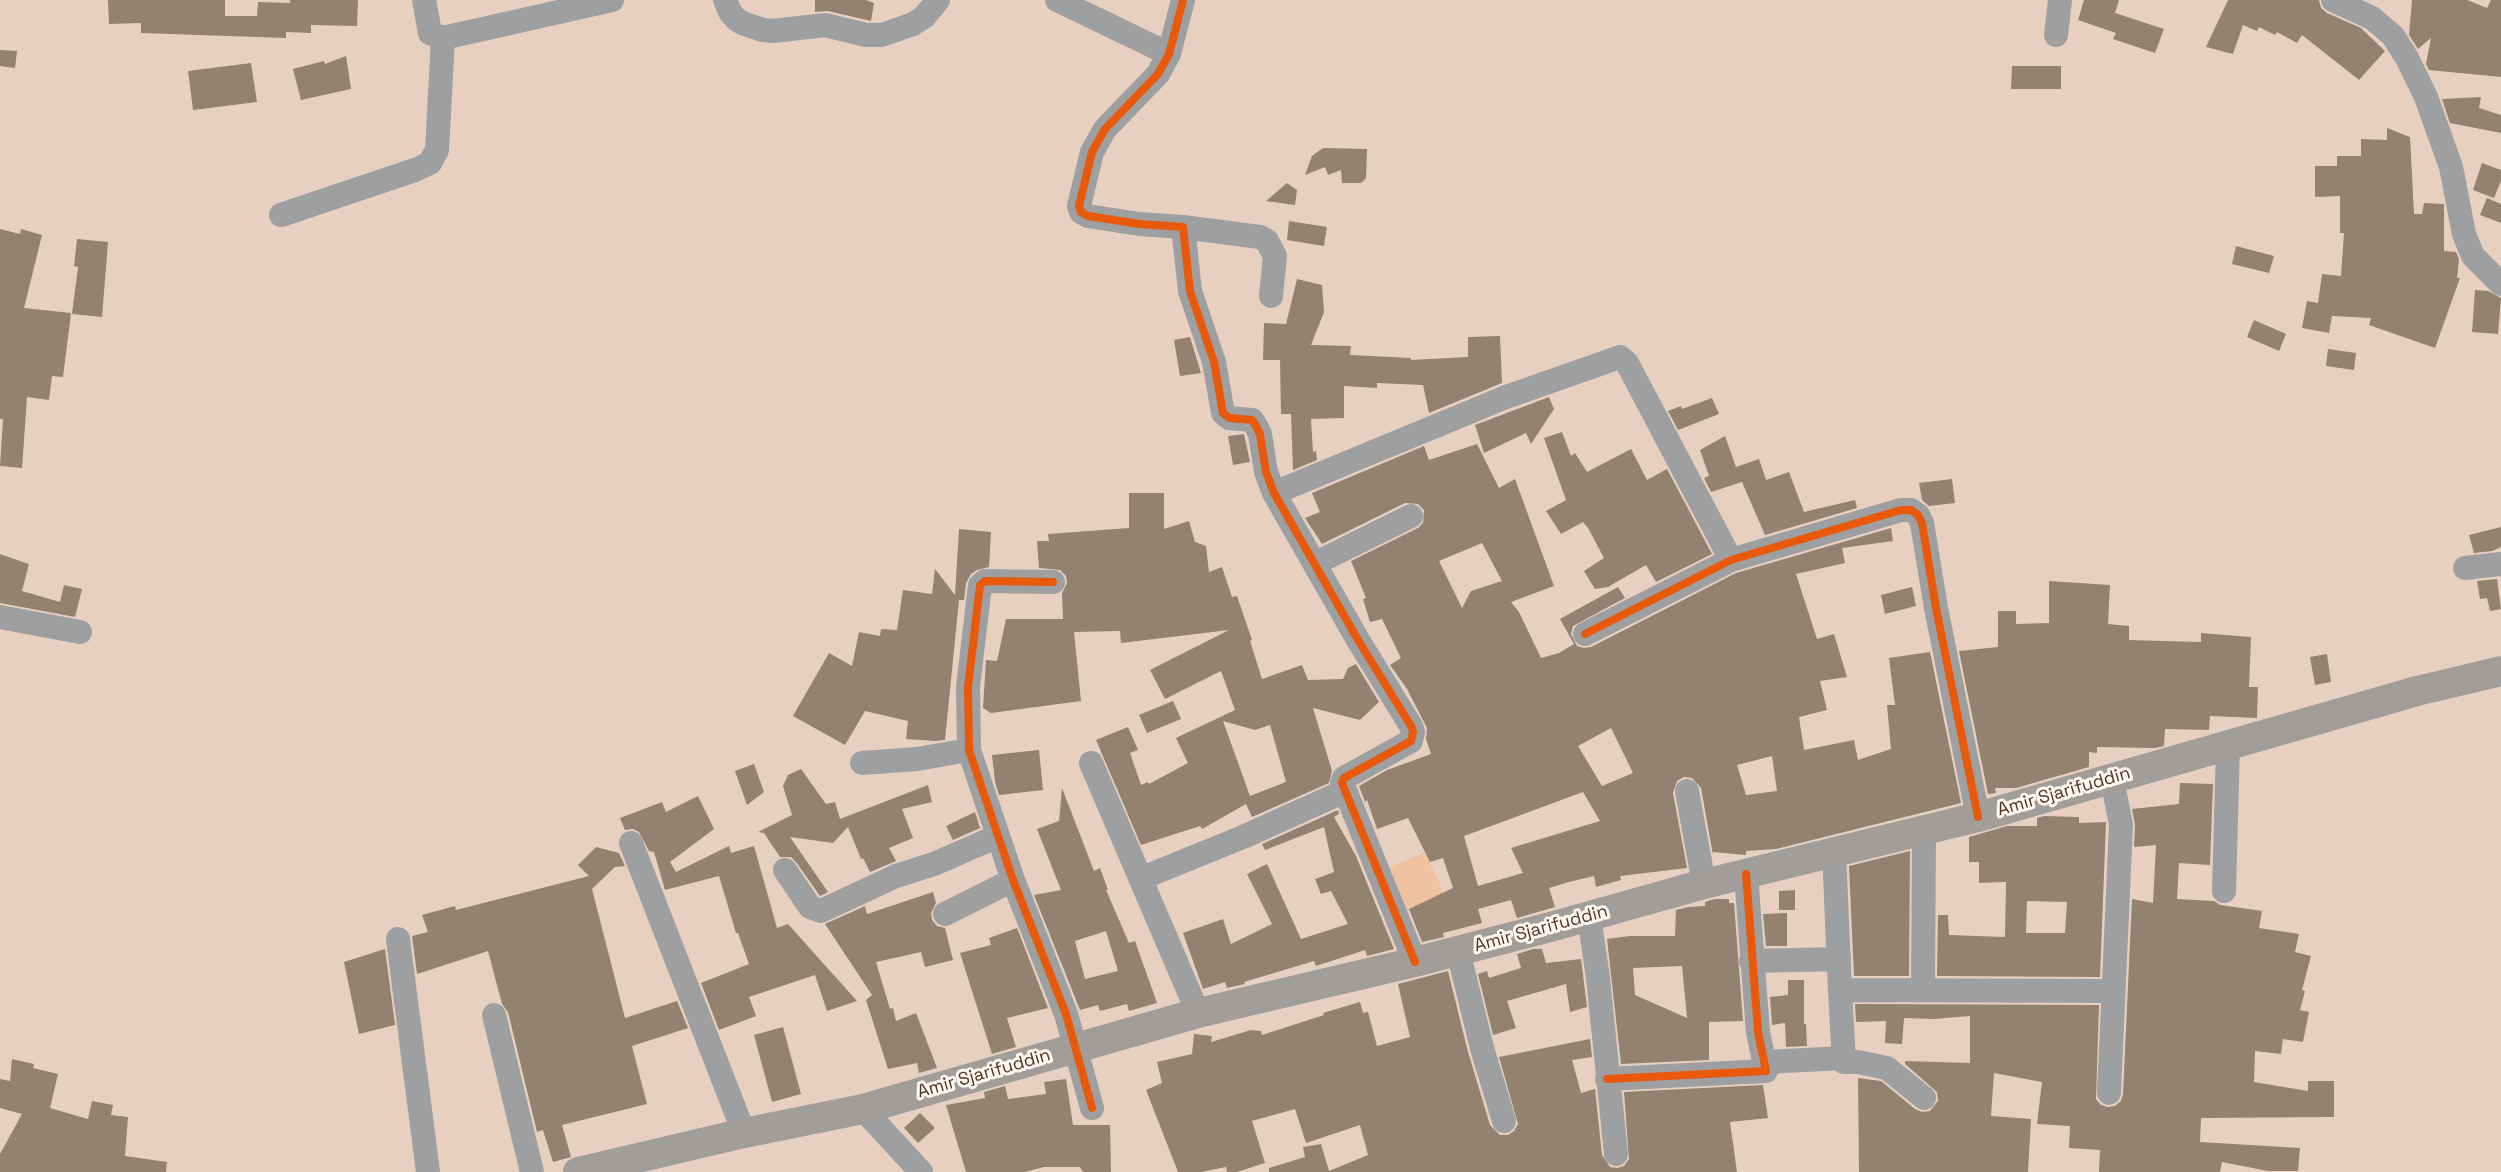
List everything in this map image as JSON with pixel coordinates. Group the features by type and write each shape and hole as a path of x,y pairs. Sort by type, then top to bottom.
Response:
{"main road":[{"name":"Amir Sjarifuddin","path":"578,1172 744,1133 863,1109 1198,1013 1415,962 1704,884 1978,817 2417,691 2501,671"}],"street":[{"path":"424,0 430,33 443,38 612,0"},
{"path":"725,0 730,12 742,23 763,30 773,31 825,25 866,35 882,35 913,24 924,16 938,0"},
{"path":"1057,0 1169,54"},
{"path":"1184,0 1169,54 1158,74 1105,129 1097,141 1079,206 1088,216 1260,237 1267,241 1275,256 1271,296"},
{"path":"2056,35 2060,0"},
{"path":"2332,0 2372,18 2392,36 2407,58 2426,97 2447,157 2464,234 2474,256 2501,284"},
{"path":"281,215 430,163 437,150 443,38"},
{"path":"1183,227 1190,291 1214,362 1220,405 1226,416 1252,420 1256,426 1260,434 1266,472 1274,493 1413,732 1411,741 1344,778 1342,783 1415,962"},
{"path":"1274,493 1506,397 1620,357 1627,363 1731,560"},
{"path":"1585,634 1731,560 1901,510 1911,510 1922,523 1936,609 1978,817"},
{"path":"1316,563 1411,516"},
{"path":"2465,568 2501,564"},
{"path":"1053,582 985,581 980,585 968,687 969,750 1013,880 1066,1014 1092,1108"},
{"path":"0,616 80,632"},
{"path":"2224,891 2228,746"},
{"path":"862,763 917,759 969,750"},
{"path":"1091,763 1198,1013"},
{"path":"2109,1093 2121,825 2112,779"},
{"path":"1687,790 1704,884"},
{"path":"1142,878 1243,837 1345,791"},
{"path":"1923,989 1924,830"},
{"path":"785,870 810,907 821,911 896,876 934,864 998,836"},
{"path":"631,843 744,1133"},
{"path":"1834,852 1845,1062 1858,1062 1887,1068 1924,1098"},
{"path":"1607,1079 1766,1071 1758,1032 1746,874"},
{"path":"945,914 1013,880"},
{"path":"1589,916 1598,978 1616,1154"},
{"path":"398,939 428,1172"},
{"path":"1458,951 1482,1048 1504,1121"},
{"path":"1751,961 1839,959"},
{"path":"1840,990 2113,991"},
{"path":"494,1015 532,1172"},
{"path":"1765,1062 1844,1058"},
{"path":"863,1109 921,1172"}],"shaded area":[{"path":"1425,852 1444,893 1407,910 1387,869"}],"building":[{"path":"108,0 225,0 225,16 257,16 258,2 358,0 357,26 311,25 311,33 286,32 286,38 141,33 141,23 109,24"},
{"path":"815,0 866,0 874,3 871,21 828,11 815,12"},
{"path":"2084,0 2119,0 2115,13 2164,29 2155,53 2113,39 2116,33 2078,20"},
{"path":"2228,0 2319,0 2321,8 2327,13 2361,28 2385,51 2359,80 2302,35 2297,43 2277,32 2275,35 2259,27 2257,31 2243,25 2233,54 2206,47"},
{"path":"2412,0 2467,0 2487,8 2491,0 2501,0 2501,77 2429,70 2426,64 2431,38 2418,49 2409,35"},
{"path":"0,50 17,51 15,68 0,66"},
{"path":"346,56 351,89 301,100 293,69 324,61 325,64"},
{"path":"251,63 257,102 193,110 188,71"},
{"path":"2012,66 2061,66 2061,89 2011,89"},
{"path":"2481,97 2479,108 2501,115 2501,133 2450,123 2442,99"},
{"path":"2387,128 2410,137 2414,214 2422,214 2424,203 2444,204 2444,251 2456,252 2459,259 2457,278 2460,278 2435,348 2369,325 2371,318 2332,316 2329,333 2302,328 2307,301 2318,303 2322,274 2341,276 2344,233 2340,233 2340,196 2315,197 2315,166 2337,166 2337,156 2361,156 2361,139 2387,140"},
{"path":"1323,148 1367,149 1366,178 1361,183 1342,183 1341,170 1328,175 1325,167 1305,175 1312,156"},
{"path":"2482,163 2501,170 2501,181 2494,198 2473,190"},
{"path":"1287,183 1297,190 1295,205 1266,201"},
{"path":"2487,198 2501,204 2501,223 2480,215"},
{"path":"1289,221 1327,227 1324,246 1287,240"},
{"path":"0,229 20,234 21,229 42,235 24,308 71,313 63,377 52,376 49,400 27,397 22,468 0,466 3,419 0,419"},
{"path":"77,239 108,242 102,317 72,314 78,267 74,266"},
{"path":"2236,246 2274,256 2269,273 2232,264"},
{"path":"1297,279 1322,285 1324,312 1311,345 1351,346 1350,355 1411,358 1411,360 1468,357 1468,337 1500,336 1502,383 1429,413 1423,385 1377,383 1377,388 1344,386 1344,418 1311,419 1313,452 1316,451 1317,460 1293,470 1291,414 1281,414 1280,360 1263,360 1264,323 1286,324"},
{"path":"2475,290 2488,291 2501,298 2498,334 2472,332"},
{"path":"2254,320 2286,334 2279,351 2247,337"},
{"path":"1190,337 1201,373 1180,376 1174,340"},
{"path":"2328,349 2356,353 2354,370 2326,366"},
{"path":"1549,397 1554,409 1531,444 1526,433 1484,453 1475,425"},
{"path":"1712,398 1719,414 1678,430 1668,411 1681,406 1682,409"},
{"path":"1562,432 1571,456 1575,453 1587,472 1631,449 1647,480 1667,469 1712,554 1656,582 1646,565 1608,587 1595,589 1584,571 1604,558 1588,528 1583,522 1561,534 1546,511 1566,500 1544,438"},
{"path":"1244,434 1250,462 1233,465 1228,436"},
{"path":"1725,436 1736,467 1759,459 1766,480 1789,472 1804,512 1855,500 1857,508 1765,535 1742,482 1711,492 1704,478 1709,476 1700,450"},
{"path":"1477,444 1499,488 1515,479 1554,586 1511,602 1519,612 1541,658 1559,653 1574,644 1560,619 1618,587 1625,598 1573,626 1571,634 1577,646 1591,647 1736,573 1891,528 1893,541 1842,548 1845,563 1796,574 1817,639 1834,634 1847,677 1820,681 1827,710 1799,717 1804,750 1854,740 1858,760 1891,749 1887,705 1895,705 1889,658 1930,652 1961,803 1776,849 1746,851 1746,855 1713,852 1713,855 1701,788 1692,778 1684,777 1677,781 1673,793 1687,868 1620,876 1621,880 1596,887 1594,876 1569,882 1549,888 1555,907 1517,918 1511,900 1478,909 1482,923 1443,933 1444,937 1422,942 1409,909 1453,888 1443,858 1430,862 1408,818 1377,829 1367,800 1365,802 1359,786 1387,770 1431,754 1426,739 1427,728 1407,689 1390,665 1401,658 1382,619 1370,622 1363,599 1366,598 1351,561 1418,528 1423,523 1424,510 1418,504 1405,503 1322,544 1305,518 1320,512 1312,493 1424,446 1429,460","holes":["1482,543 1502,581 1471,591 1462,608 1439,561","1611,728 1633,773 1602,786 1578,746","1772,756 1777,791 1746,795 1737,765","1583,792 1600,821 1511,848 1523,873 1478,886 1464,836"]},
{"path":"1952,479 1955,503 1929,506 1922,500 1919,483"},
{"path":"1129,493 1164,493 1164,529 1189,521 1195,542 1206,546 1209,572 1222,567 1232,597 1237,596 1262,679 1302,665 1308,680 1343,679 1348,668 1356,664 1379,702 1360,720 1313,708 1332,771 1329,783 1252,817 1246,804 1202,829 1200,826 1141,845 1096,740 1128,727 1138,750 1130,753 1141,785 1148,782 1149,784 1188,763 1176,738 1235,710 1221,671 1165,699 1150,670 1229,630 1121,643 1120,631 1074,632 1081,701 991,713 983,708 986,660 997,661 1006,619 1063,619 1062,593 1067,583 1066,576 1060,570 1039,568 1037,541 1049,541 1048,534 1129,528","holes":["1223,721 1255,730 1270,725 1286,782 1250,796"]},
{"path":"2501,527 2501,547 2492,551 2474,553 2469,535"},
{"path":"959,529 991,532 989,567 971,574 966,583 964,600 959,600 945,740 906,739 908,721 865,711 845,745 793,716 829,653 852,666 859,632 880,636 881,629 897,630 903,590 932,594 935,569 955,595"},
{"path":"0,554 29,564 22,591 60,602 64,585 82,589 75,617 0,603"},
{"path":"2497,579 2501,609 2490,611 2487,598 2480,599 2477,581"},
{"path":"2049,581 2110,585 2108,624 2129,626 2129,640 2201,642 2201,633 2251,637 2249,687 2258,687 2257,718 2210,716 2209,730 2165,729 2164,746 2155,748 2097,747 2097,753 2089,752 2089,767 2016,788 1995,788 1996,793 1988,794 1959,651 1998,647 1998,611 2016,611 2016,624 2049,623"},
{"path":"1912,587 1916,606 1885,614 1881,595"},
{"path":"2327,654 2331,682 2315,685 2310,657"},
{"path":"1173,701 1181,719 1147,733 1139,715"},
{"path":"1039,750 1043,790 999,795 992,755"},
{"path":"754,764 764,792 747,805 735,771"},
{"path":"801,769 826,804 835,802 840,819 928,785 932,802 902,809 913,838 889,848 896,861 870,872 863,858 861,859 848,827 833,843 790,837 828,892 820,896 796,862 791,857 780,857 764,833 758,832 792,815 783,786 788,775"},
{"path":"2180,783 2213,784 2210,865 2179,863 2177,899 2214,901 2220,905 2262,911 2259,928 2299,934 2295,952 2311,956 2302,990 2305,991 2300,1010 2309,1012 2303,1042 2283,1039 2281,1054 2255,1051 2254,1082 2308,1091 2308,1081 2334,1081 2334,1117 2201,1118 2200,1142 2300,1148 2298,1171 2268,1171 2222,1162 2220,1172 2099,1172 2100,1150 2069,1148 2070,1126 2037,1124 2042,1082 1994,1073 1991,1116 2031,1119 2028,1172 1859,1172 1858,1078 1881,1081 1915,1109 1922,1112 1930,1111 1938,1101 1937,1092 1905,1064 1905,1061 1970,1063 1970,1016 1933,1019 1904,1018 1902,1044 1885,1043 1886,1021 1856,1022 1855,1004 2099,1005 2096,1099 2101,1105 2108,1107 2115,1106 2121,1101 2132,899 2153,903 2156,845 2134,847 2135,825 2132,809 2179,804"},
{"path":"1062,788 1094,871 1100,868 1108,890 1106,890 1129,943 1135,941 1157,1003 1129,1011 1127,1004 1100,1011 1098,1005 1080,1010 1034,895 1061,890 1037,829 1059,821","holes":["1106,931 1118,971 1085,979 1075,941"]},
{"path":"698,796 714,829 670,862 676,872 729,846 731,853 754,846 777,928 788,924 857,1001 827,1011 815,975 749,997 756,1016 719,1030 701,983 749,964 738,933 736,933 719,876 665,890 654,852 649,851 639,832 633,829 625,830 620,818 662,802 666,812"},
{"path":"1338,810 1339,814 1334,817 1356,856 1394,949 1367,956 1365,950 1316,966 1314,961 1244,982 1245,984 1227,988 1225,982 1203,989 1183,933 1223,919 1231,944 1272,924 1247,874 1267,864 1301,939 1348,924 1331,891 1321,894 1315,879 1334,872 1324,827 1265,850 1262,844"},
{"path":"975,812 980,828 953,840 946,826"},
{"path":"2044,816 2079,817 2079,823 2106,822 2100,977 1937,976 1938,915 1948,915 1949,935 2005,937 2006,882 1979,883 1979,862 1969,862 1969,837 2007,826 2037,826 2037,818","holes":["2027,901 2067,902 2065,933 2026,933"]},
{"path":"596,847 619,853 625,866 615,867 592,889 625,1018 677,1001 688,1028 632,1046 647,1104 562,1125 571,1157 553,1162 543,1130 537,1132 508,1012 502,1004 488,951 417,974 412,936 428,932 422,915 455,906 456,910 589,876 578,865"},
{"path":"1910,851 1909,976 1854,976 1849,866"},
{"path":"1795,890 1795,910 1779,910 1779,891"},
{"path":"933,892 936,903 931,913 932,920 937,926 945,928 953,960 925,967 921,952 876,962 890,1009 893,1008 896,1021 916,1013 937,1068 919,1073 917,1063 888,1069 866,1000 872,995 825,924 865,906 867,914"},
{"path":"1714,899 1729,899 1729,903 1734,903 1743,1021 1709,1022 1709,1060 1621,1064 1607,939 1630,936 1675,936 1676,910 1705,906 1705,902","holes":["1682,966 1687,1018 1635,995 1633,968"]},
{"path":"1787,913 1787,946 1766,946 1763,914"},
{"path":"1017,928 1048,1008 1007,1018 1016,1047 992,1054 960,953 991,945 989,938"},
{"path":"385,949 395,1025 359,1034 344,962"},
{"path":"1542,949 1546,963 1581,959 1587,1007 1570,1012 1566,984 1507,1001 1516,1028 1493,1035 1478,974 1487,971 1489,978 1521,968 1517,954"},
{"path":"1448,971 1468,1052 1490,1125 1500,1135 1508,1135 1518,1124 1499,1057 1590,1039 1592,1057 1572,1060 1581,1093 1595,1089 1602,1155 1610,1167 1624,1166 1629,1159 1624,1092 1763,1085 1768,1118 1730,1122 1737,1172 1269,1172 1269,1168 1305,1157 1303,1147 1321,1144 1329,1171 1368,1155 1360,1125 1306,1143 1295,1109 1252,1121 1265,1163 1237,1172 1227,1172 1226,1167 1201,1172 1178,1172 1146,1090 1162,1083 1157,1062 1192,1054 1194,1034 1212,1036 1211,1042 1251,1030 1261,1031 1262,1035 1360,1002 1363,1013 1368,1012 1377,1046 1410,1037 1398,984"},
{"path":"1788,980 1804,980 1804,1024 1806,1024 1807,1046 1786,1047 1785,1023 1772,1025 1770,997 1788,995"},
{"path":"783,1027 801,1094 772,1102 754,1035"},
{"path":"12,1059 34,1064 33,1068 58,1074 50,1108 88,1119 92,1101 113,1105 111,1115 128,1117 125,1156 167,1162 166,1172 0,1172 0,1154 22,1114 0,1108 0,1079 10,1081"},
{"path":"1066,1079 1073,1125 1110,1125 1111,1172 1083,1172 1080,1167 1044,1167 1025,1172 966,1172 946,1105 985,1098 984,1092 1005,1086 1008,1099 1046,1094 1044,1082"},
{"path":"920,1113 935,1128 918,1143 904,1128"}],"cycle path":[{"path":"1183,0 1169,54 1158,74 1105,129 1092,152 1079,206 1081,212 1088,216 1139,224 1183,227 1190,291 1214,362 1223,413 1229,418 1252,420 1256,426 1260,434 1266,472 1274,493 1358,640 1411,726 1413,732 1411,741 1344,778 1342,783 1415,962"},
{"path":"1585,634 1731,560 1901,510 1911,510 1918,515 1922,523 1936,608 1978,817"},
{"path":"1053,582 985,581 980,585 968,687 969,750 1013,880 1066,1014 1092,1108"},
{"path":"1607,1079 1766,1071 1758,1032 1746,874"}]}
